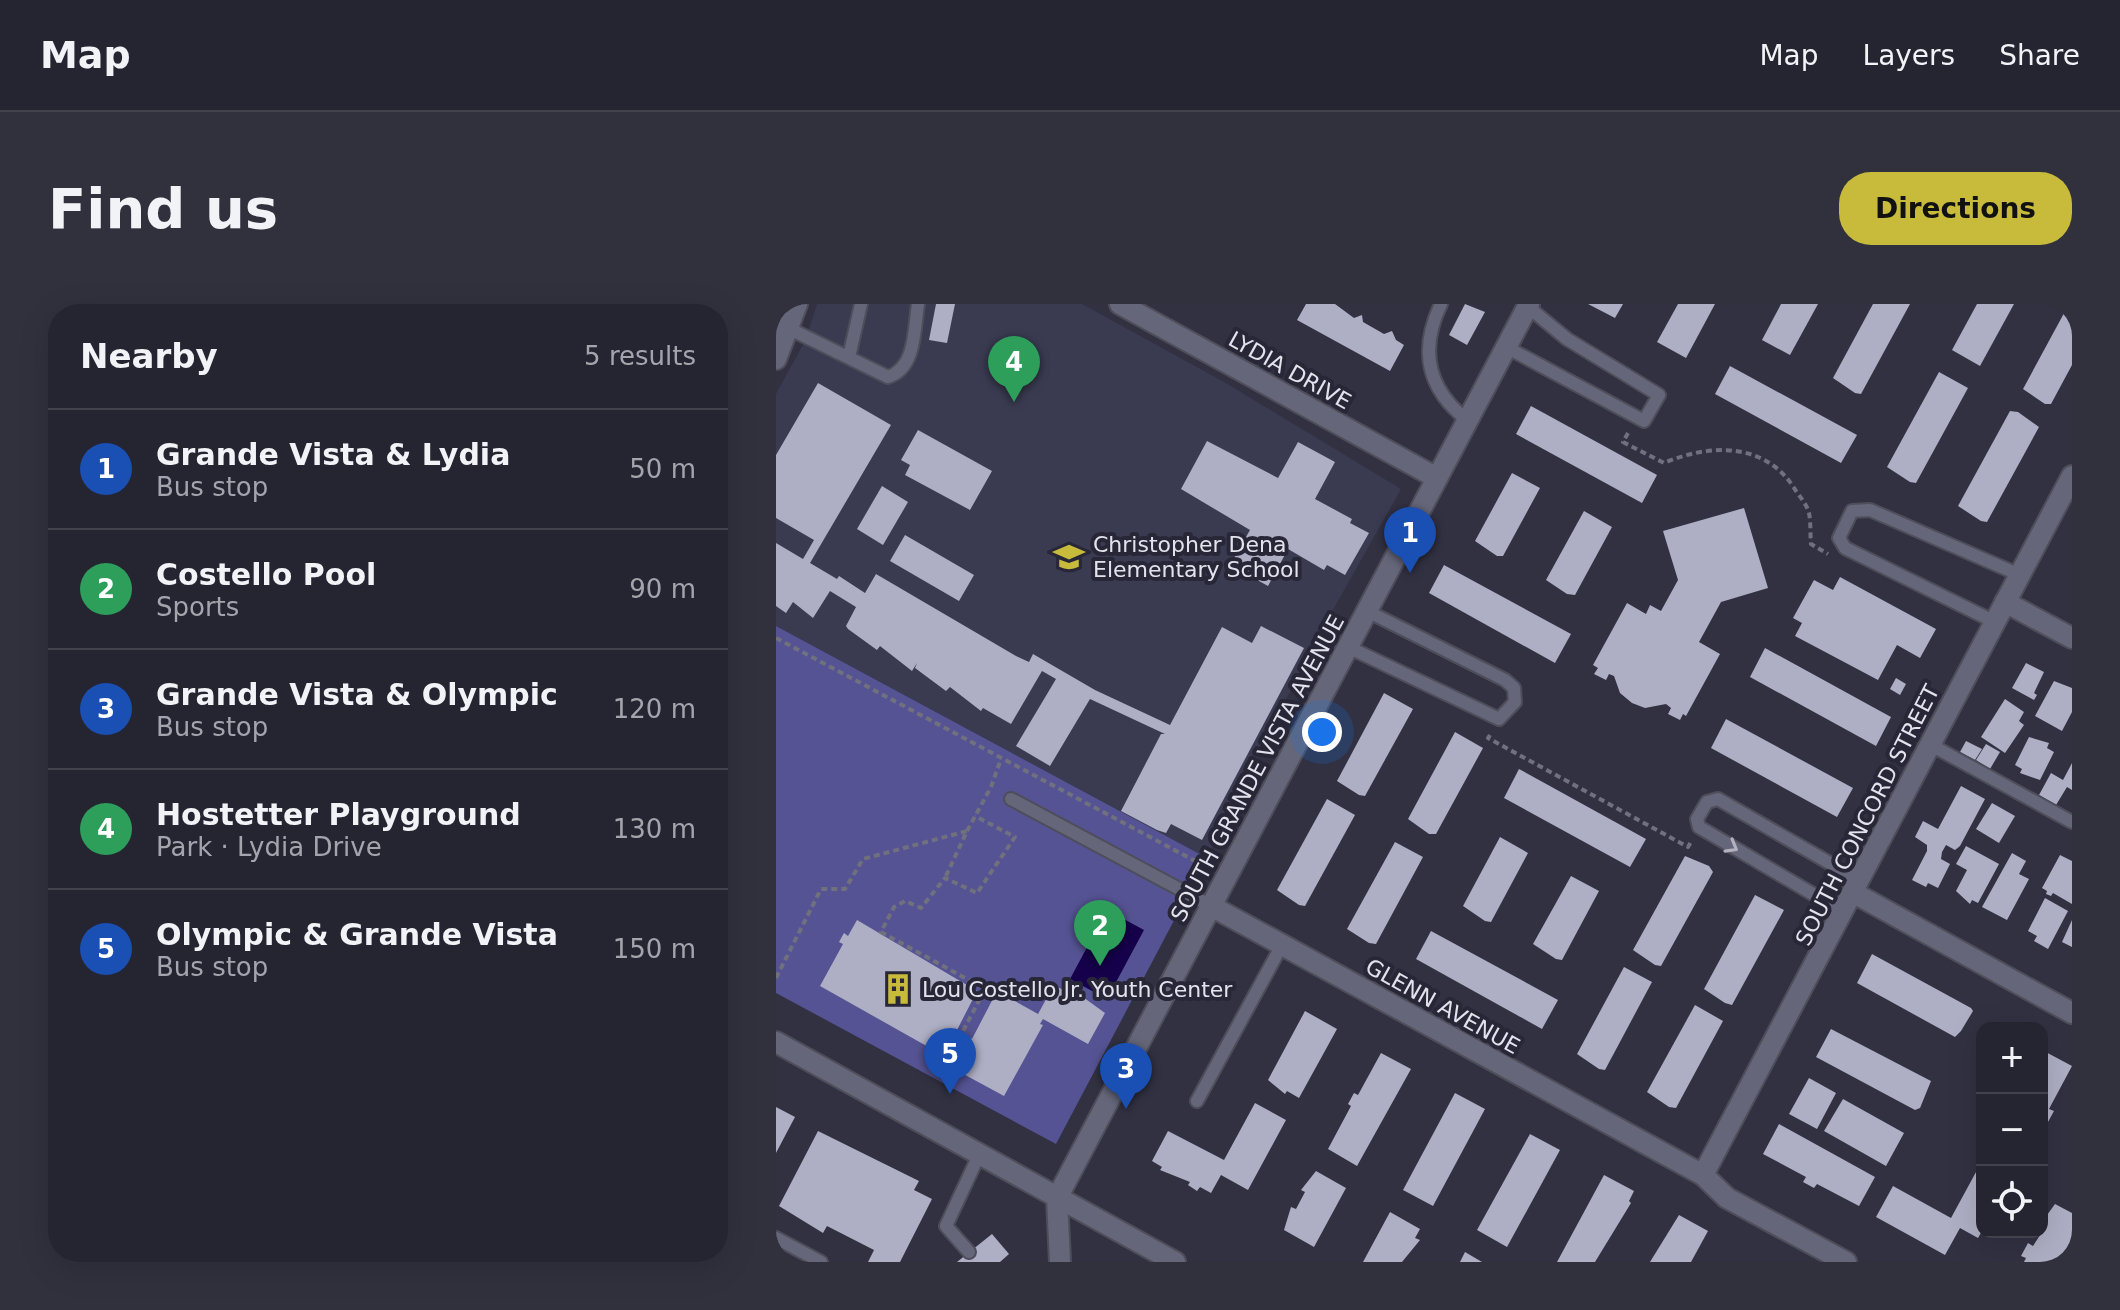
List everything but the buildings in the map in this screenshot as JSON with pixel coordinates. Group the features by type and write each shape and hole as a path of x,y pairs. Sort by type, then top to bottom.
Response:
{"street":[{"name":"LYDIA DRIVE","path":"1120,304 1437,478"},
{"path":"776,359 790,329 795,305"},
{"name":"SOUTH GRANDE VISTA AVENUE","path":"1057,1198 1528,305"},
{"name":"SOUTH CONCORD STREET","path":"1703,1175 1845,913 2072,476"},
{"path":"2005,602 2072,638"},
{"path":"1858,887 2072,1013"},
{"name":"GLENN AVENUE","path":"1211,906 1703,1175 1727,1198 1846,1262"},
{"path":"776,1042 1175,1262"},
{"path":"1057,1198 1060,1262"}],"lane":[{"path":"849,357 861,304"},
{"path":"790,329 888,377 900,373 908,360 918,304"},
{"path":"1441,304 1431,330 1432,377 1445,402 1467,420"},
{"path":"1506,347 1644,421 1659,395 1567,339 1528,305"},
{"path":"1995,622 1851,551 1839,538 1852,511 1870,510 2020,575"},
{"path":"1348,647 1499,719 1515,702 1514,688 1505,680 1367,611"},
{"path":"1931,745 2072,822"},
{"name":"GLENN AVENUE","path":"1011,799 1211,906"},
{"path":"1845,913 1699,827 1697,819 1707,802 1718,799 1858,887"},
{"path":"1197,1101 1282,945"},
{"path":"969,1252 946,1226 979,1155"},
{"path":"776,1238 821,1262"}],"path":[{"path":"1637,417 1623,442 1664,463 1716,448 1750,452 1769,461 1791,481 1808,511 1811,544 1844,563 1851,551"},
{"path":"776,638 1197,862"},
{"path":"1499,719 1488,738 1688,847 1699,827"},
{"path":"940,1075 985,989 881,932 894,907 905,901 921,908 945,878 1001,759"},
{"path":"945,878 977,893 1015,837 975,816"},
{"path":"776,978 821,889 845,889 863,859 967,831"}],"shaded area":[{"name":"Christopher Dena Elementary School","path":"817,304 1082,304 1224,382 1401,489 1311,649 1207,858 776,626 776,394 805,341"},
{"path":"776,626 1207,858 1056,1144 776,993"},
{"path":"1107,910 1144,930 1107,999 1070,979"}],"place":[{"name":"Hostetter Playground","path":"1014,402"},
{"name":"Christopher Dena Elementary School","path":"1069,557"},
{"name":"Grande Vista & Lydia","path":"1410,573"},
{"name":"Costello Pool","path":"1100,966"},
{"name":"Lou Costello Jr. Youth Center","path":"898,989"},
{"name":"Olympic & Grande Vista","path":"950,1094"},
{"name":"Grande Vista & Olympic","path":"1126,1109"}]}
